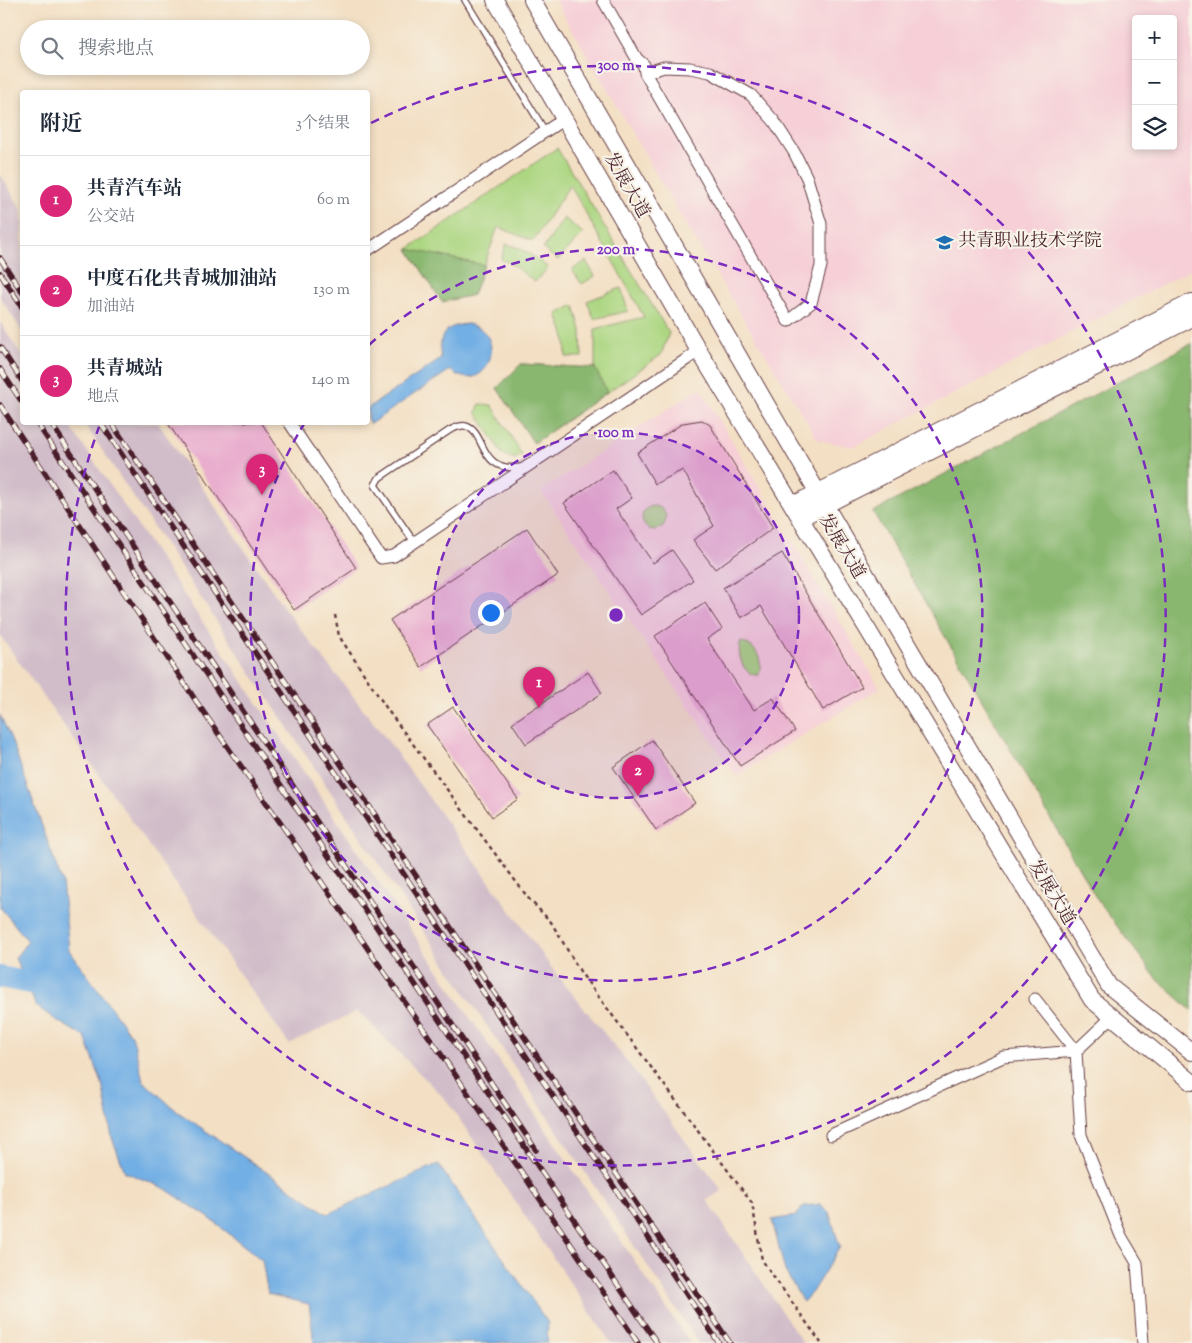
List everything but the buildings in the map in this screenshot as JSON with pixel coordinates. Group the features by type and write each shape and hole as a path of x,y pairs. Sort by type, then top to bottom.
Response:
{"main road":[{"name":"发展大道","path":"494,0 700,351 1092,1000 1192,1082"},
{"name":"发展大道","path":"532,0 821,499 1109,986 1192,1052"},
{"path":"797,512 1192,302"},
{"path":"821,499 1192,318"}],"street":[{"path":"603,0 637,58 644,64 645,73 788,321 811,303 821,266 821,224 807,178 794,152 774,121 751,95 710,72 690,68 664,67 645,73"},
{"path":"370,249 564,119"},
{"path":"291,425 381,558 394,556 700,351"},
{"path":"1035,1000 1076,1050 1081,1135 1121,1236 1137,1263 1143,1343"},
{"path":"831,1135 1003,1057 1076,1050 1112,1017"}],"lane":[{"path":"465,0 545,132"},
{"path":"414,542 375,485 379,478 450,430 460,426 467,426 473,431 491,460 500,466 509,469 528,466"}],"path":[{"path":"336,615 339,636 389,712 529,899 551,922 581,973 752,1203 762,1260 820,1343"}],"shaded area":[{"name":"共青职业技术学院","path":"555,0 1192,0 1192,269 853,447 818,440 680,215"},
{"path":"0,174 20,207 20,328 0,297"},
{"path":"0,322 20,353 20,425 69,425 690,1343 611,1343 447,1101 358,1011 289,1044 0,635"},
{"path":"700,388 880,688 736,776 541,491"},
{"path":"85,425 159,425 287,612 391,745 554,971 629,1064 722,1191 707,1200 803,1343 699,1343"}],"green space":[{"path":"557,148 669,333 661,355 534,443 497,388 521,364 595,368 595,329 644,317 570,185 533,241 498,227 473,295 442,302 408,249"},
{"path":"564,218 583,233 558,260 543,249"},
{"path":"506,244 528,253 548,268 535,282 513,265 501,259"},
{"path":"408,249 484,265 473,295 442,302"},
{"path":"586,261 595,276 582,284 572,270"},
{"path":"621,288 628,311 594,319 587,301"},
{"path":"574,305 581,330 582,357 566,357 565,337 557,314"},
{"path":"1192,343 1192,1011 1157,979 1098,901 873,512"},
{"path":"521,364 595,368 607,392 534,443 497,388"},
{"path":"480,404 492,405 522,455 515,459 503,455 476,412"},
{"path":"654,506 663,509 666,518 663,527 654,530 645,527 642,518 645,509"},
{"path":"741,642 747,644 758,654 760,664 759,675 753,675 742,663 739,652"}],"water":[{"path":"468,324 480,329 488,337 491,347 490,358 480,374 471,378 459,376 450,370 370,424 370,407 441,359 440,344 444,333 448,329"},
{"path":"0,715 11,739 62,882 69,950 133,1038 143,1081 178,1112 328,1214 438,1164 548,1323 547,1343 314,1343 309,1304 268,1294 262,1260 208,1217 164,1188 125,1172 112,1138 102,1083 85,1037 36,1006 15,958 28,941 0,907"},
{"path":"820,1204 829,1212 840,1247 812,1292 803,1302 785,1271 772,1220 796,1216 804,1206"}],"waterway":[{"path":"0,977 55,988"}],"railway":[{"path":"0,258 20,289"},
{"path":"0,273 20,304"},
{"path":"0,347 20,378"},
{"path":"0,369 20,399"},
{"path":"0,405 202,710 452,1070 638,1343"},
{"path":"38,425 657,1343"},
{"path":"52,425 536,1150"},
{"path":"102,425 719,1343"},
{"path":"113,425 730,1343"}],"place":[{"name":"共青职业技术学院","path":"944,242"},
{"name":"共青城站","path":"262,495"},
{"name":"共青汽车站","path":"539,708"},
{"name":"中度石化共青城加油站","path":"638,796"}]}
